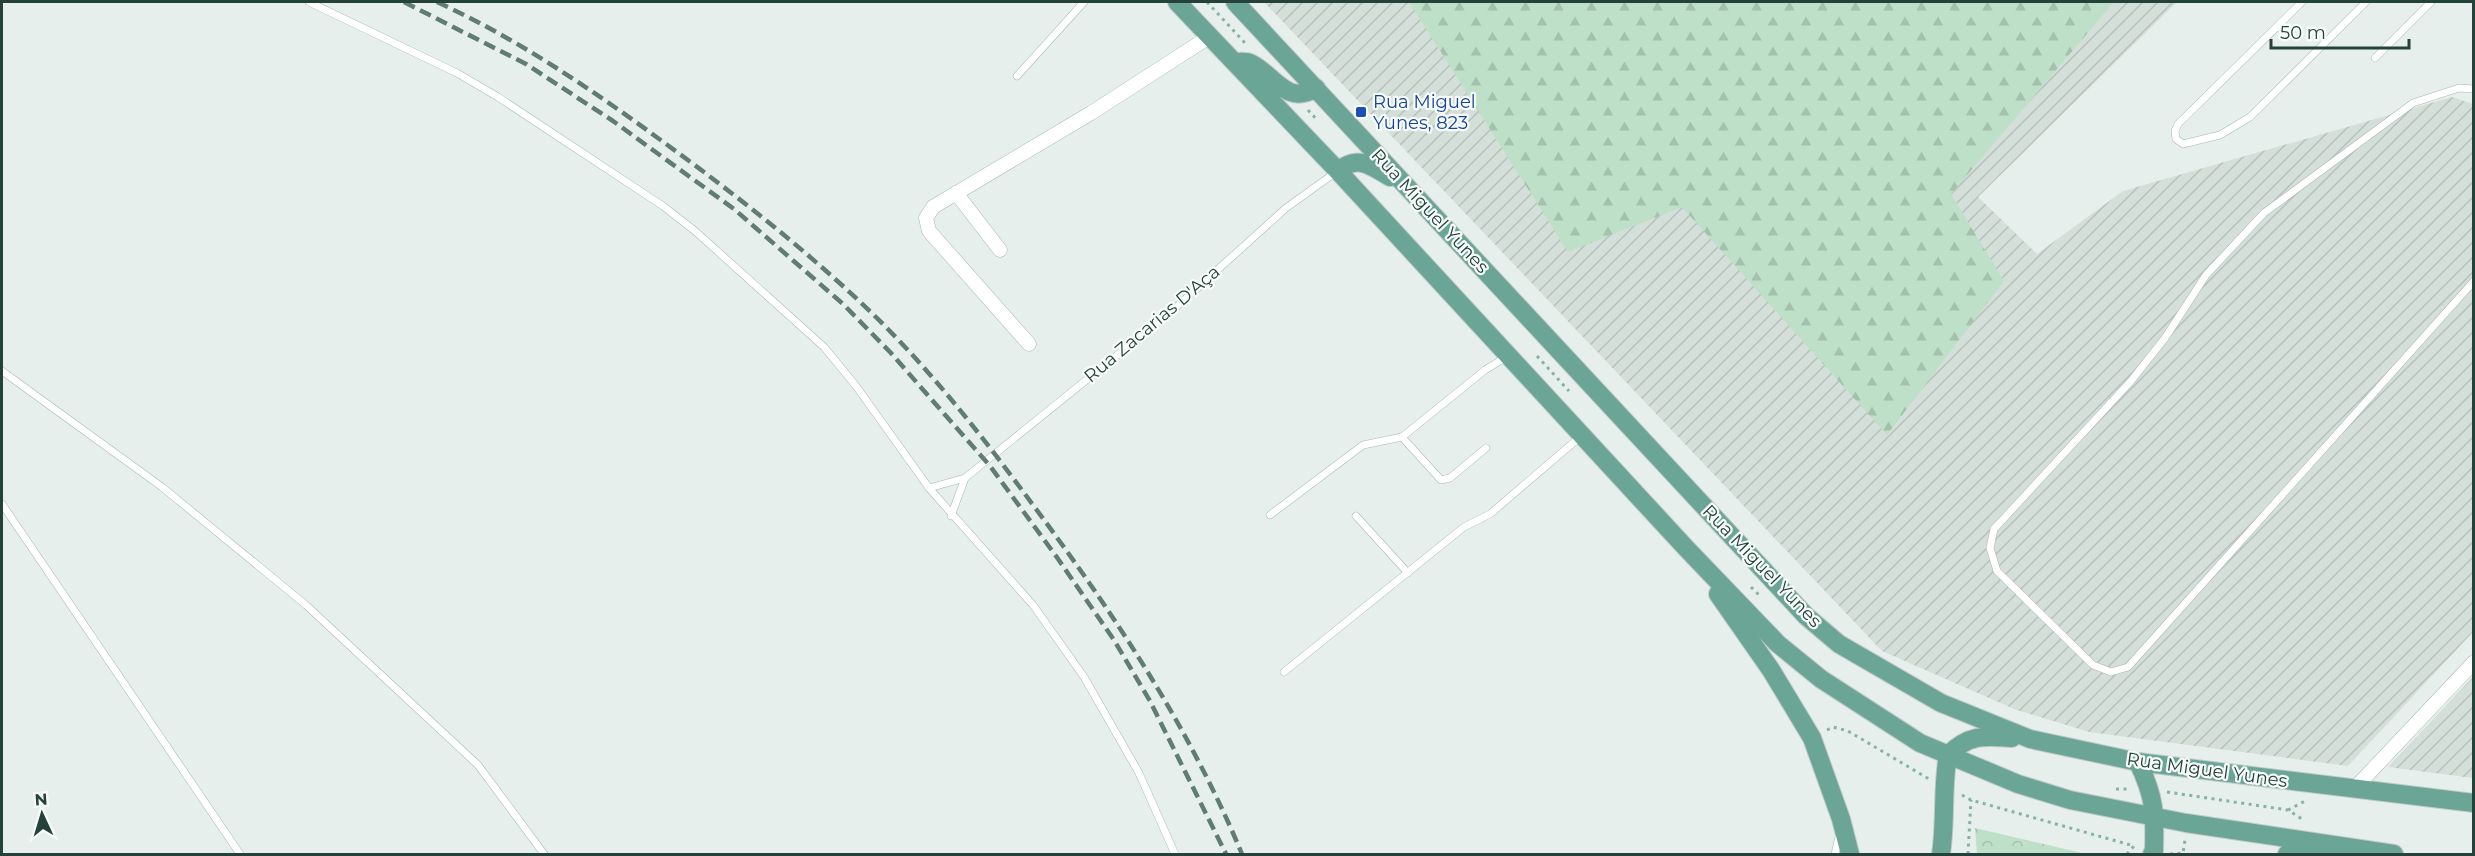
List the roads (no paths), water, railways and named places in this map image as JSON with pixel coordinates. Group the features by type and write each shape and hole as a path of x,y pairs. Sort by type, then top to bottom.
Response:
{"main road":[{"path":"1177,2 1338,171 1685,547 1778,644 1821,680 1920,743 2018,784 2070,800 2394,855"},
{"name":"Rua Miguel Yunes","path":"1236,2 1806,616 1839,644 1941,704 2030,739 2138,762 2474,803"},
{"path":"1234,62 1250,63 1270,80 1292,93 1305,93 1316,88"},
{"path":"1338,171 1347,164 1356,162 1367,164 1407,187"},
{"path":"1685,547 1771,670 1812,738 1841,819 1850,855"},
{"path":"1941,855 1946,787 1944,774 1948,755 1961,742 1973,738 1989,736 2030,739"},
{"path":"2138,762 2150,788 2155,816 2152,855"},
{"path":"2287,855 2337,847"}],"street":[{"path":"1029,344 929,231 926,218 933,207 1091,113 1209,37"},
{"path":"956,193 1000,250"},
{"path":"2355,788 2474,663"}],"lane":[{"path":"309,2 457,73 498,97 663,206 695,231 824,347 856,386 928,488 1033,605 1084,677 1138,773 1175,855"},
{"path":"1017,76 1084,2"},
{"path":"2302,2 2178,124 2175,131 2176,139 2183,144 2220,135 2250,117 2366,2"},
{"path":"2374,58 2431,2"},
{"path":"2474,89 2459,88 2412,103 2264,213 2206,275 2165,339 2131,381 1994,529 1990,548 1997,571 2093,665 2111,672 2128,667 2474,281"},
{"name":"Rua Zacarias D'Aça","path":"965,478 1173,309 1286,208 1338,171"},
{"path":"1270,515 1363,445 1402,437 1485,370 1508,355"},
{"path":"2,371 162,487 306,605 478,765 544,855"},
{"path":"1284,672 1464,527 1490,514 1582,436"},
{"path":"1402,437 1441,480 1450,478 1486,448"},
{"path":"928,488 965,478"},
{"path":"951,516 965,478"},
{"path":"2,504 240,855"},
{"path":"1356,516 1408,573"},
{"path":"1835,855 1841,819"}],"railway":[{"path":"404,2 526,64 613,121 734,209 843,304 890,352 990,466 1114,640 1150,701 1226,854"},
{"path":"437,2 497,32 555,67 691,162 764,218 811,258 857,299 905,347 992,451 1063,546 1121,630 1199,761 1242,854"}],"place":[{"name":"Rua Miguel Yunes, 823","path":"1361,112"}]}
